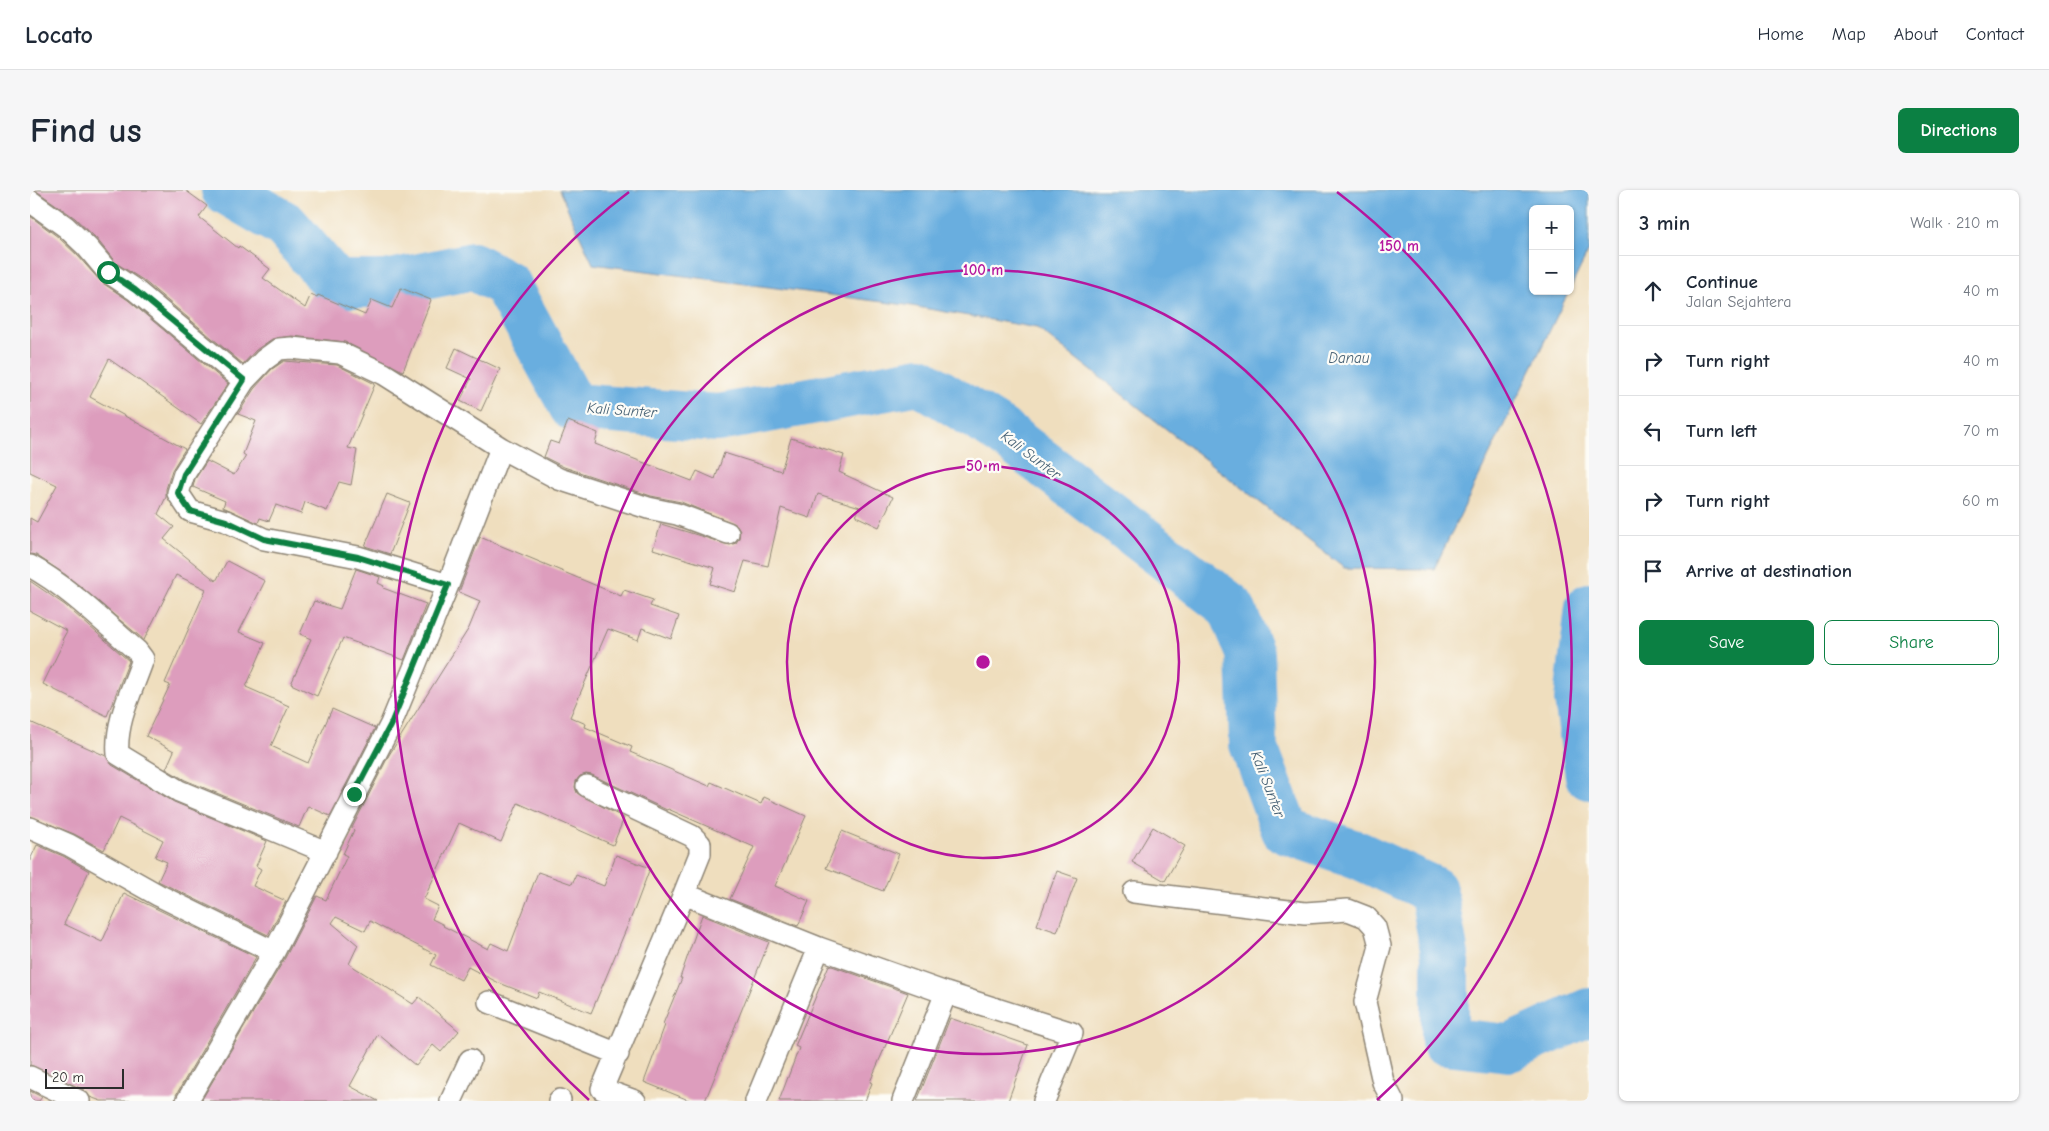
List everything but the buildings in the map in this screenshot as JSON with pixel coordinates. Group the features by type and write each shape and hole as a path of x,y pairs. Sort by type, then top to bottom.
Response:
{"street":[{"path":"30,201 66,227 87,247 108,272 135,290 244,380"},
{"path":"448,585 358,557 264,539 226,521 190,511 178,493 184,474 244,380 264,360 279,349 291,348 340,353 384,374 501,448 559,479 648,508 677,514 728,533"},
{"path":"187,1101 274,952 391,724 501,448"},
{"path":"30,566 44,574 78,600 137,651 143,659 121,723 117,740 118,754 179,791 326,852"},
{"path":"587,786 692,836 700,844 700,854 602,1089 635,1101"},
{"path":"30,829 69,845 158,894 274,952"},
{"path":"1134,892 1305,913 1348,910 1366,917 1375,927 1380,946 1365,1002 1383,1082 1393,1101"},
{"path":"684,894 819,948 946,993 1074,1029 1044,1101"},
{"path":"756,1101 819,948"},
{"path":"903,1101 946,993"},
{"path":"489,1002 618,1054"},
{"path":"451,1101 470,1060"},
{"path":"30,1077 80,1101"}],"water":[{"name":"Danau","path":"559,190 1589,190 1589,250 1574,281 1574,205 1529,205 1529,295 1567,295 1434,569 1344,568 1037,328 906,305 593,264"}],"waterway":[{"name":"Kali Sunter","path":"225,190 285,225 336,284 386,284 473,266 506,284 573,407 718,418 920,381 1002,432 1231,607 1250,653 1253,744 1285,830 1358,855 1433,890 1445,955 1445,1041 1509,1048 1589,1012"},
{"name":"Kali Sunter","path":"1589,607 1578,700 1589,776"}],"route":[{"path":"108,272 135,290 244,380 184,474 178,493 190,511 226,521 264,539 358,557 448,585 391,724 354,794"}]}
